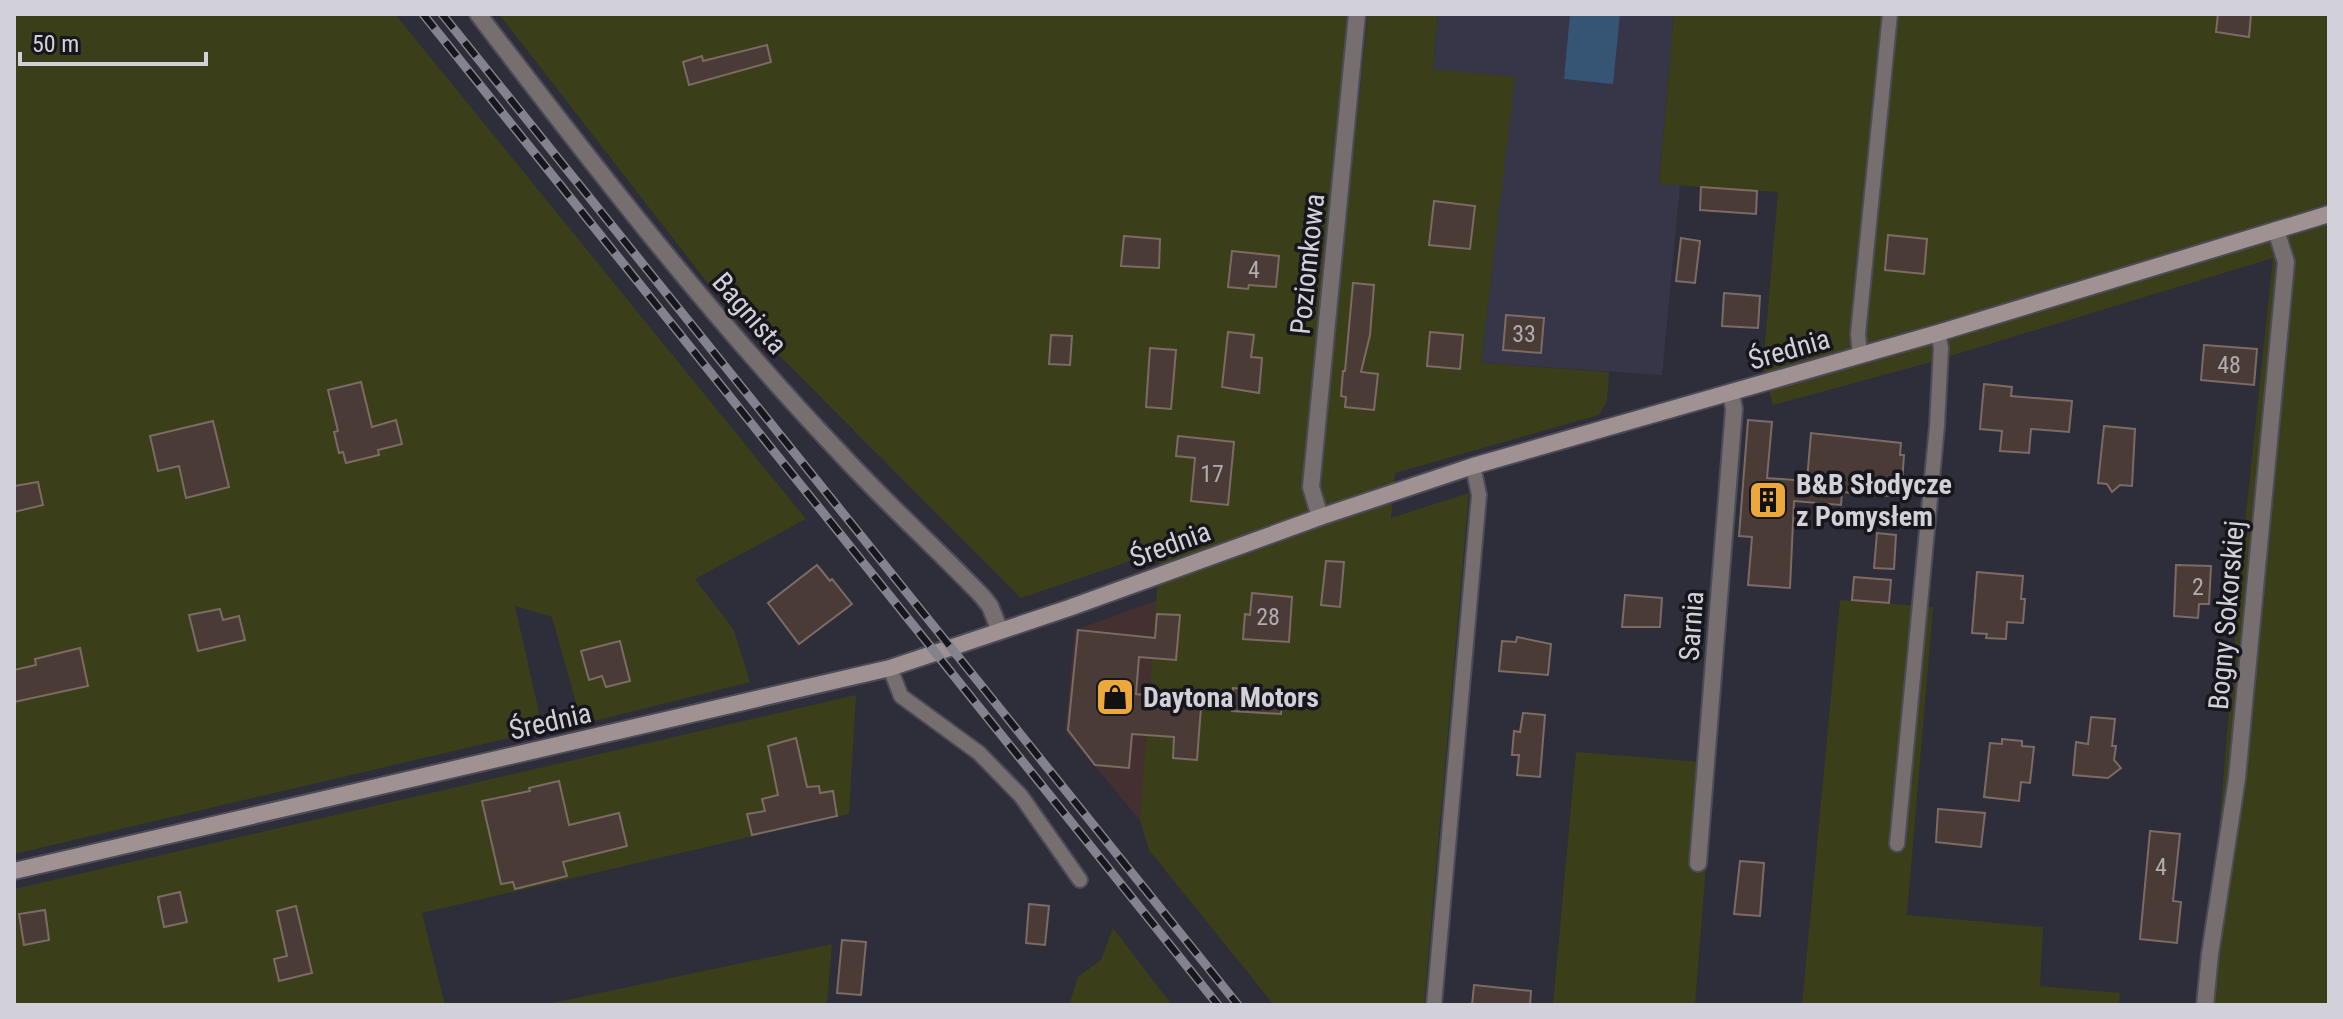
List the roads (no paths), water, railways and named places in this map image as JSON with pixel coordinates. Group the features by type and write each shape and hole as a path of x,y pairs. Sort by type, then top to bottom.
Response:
{"street":[{"name":"Bagnista","path":"478,14 592,163 716,314 841,454 982,596 990,606 1000,631"},
{"name":"Poziomkowa","path":"1320,517 1311,487 1357,14"},
{"name":"Średnia","path":"14,871 890,668 1473,466 1860,356 2329,214"},
{"name":"Bogny Sokorskiej","path":"2205,1005 2237,778 2286,262 2276,230"},
{"name":"Sarnia","path":"1698,863 1734,409 1731,393"}],"lane":[{"path":"1860,356 1858,334 1890,14"},
{"path":"1897,844 1937,426 1941,348 1938,333"},
{"path":"1434,1005 1479,495 1473,466"},
{"path":"890,668 901,696 979,753 1021,796 1080,880"}],"water":[{"path":"1570,14 1620,14 1613,84 1564,79"}],"railway":[{"path":"423,14 1218,1005"},
{"path":"442,14 1238,1005"}],"place":[{"name":"B&B Słodycze z Pomysłem","path":"1768,500"},
{"name":"Daytona Motors","path":"1115,697"}]}
